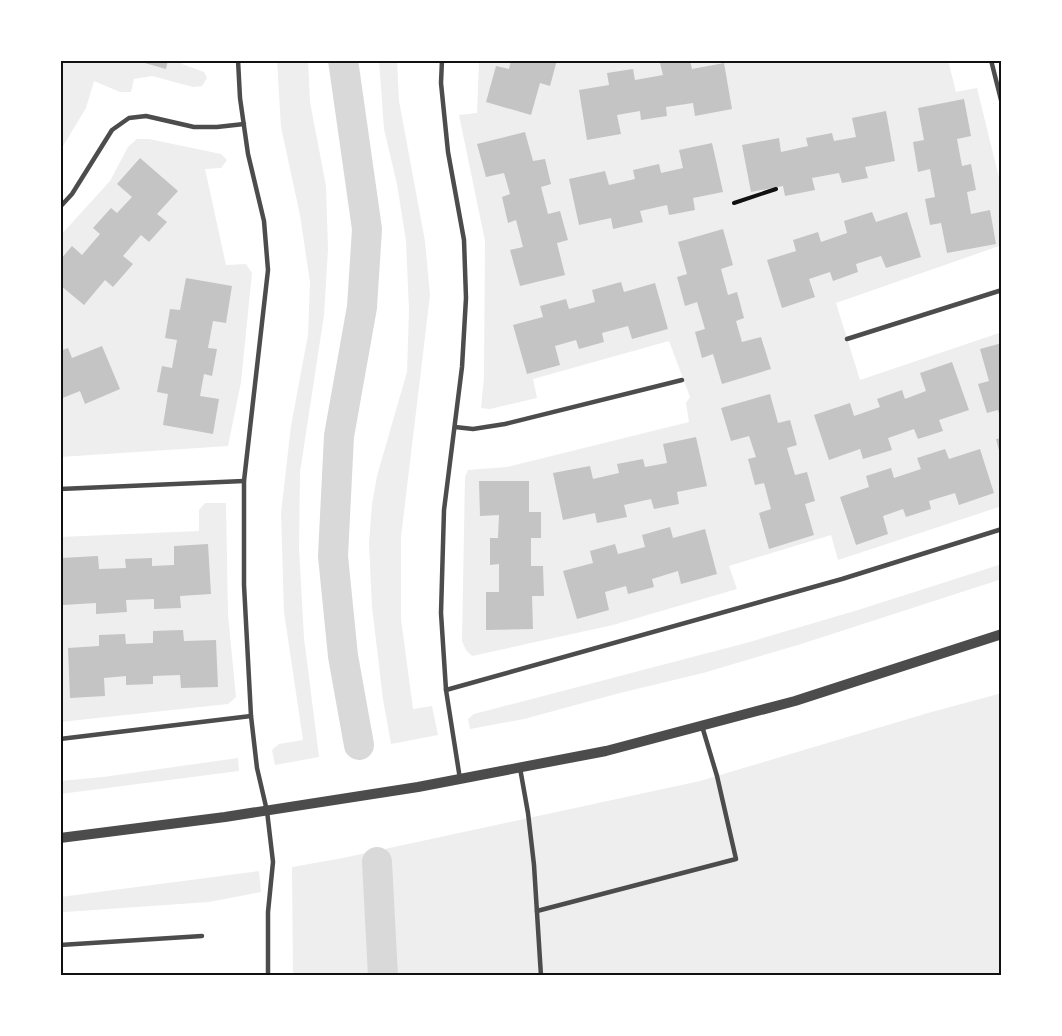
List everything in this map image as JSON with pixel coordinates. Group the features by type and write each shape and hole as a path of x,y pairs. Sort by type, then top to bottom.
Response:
{"street":[{"path":"60,838 267,811 460,779 606,751 795,701 1002,634"}],"lane":[{"path":"238,60 240,98 248,154 264,221 268,270 244,481 244,585 251,716 257,768 267,811 273,862 268,912 268,976"},
{"path":"442,60 441,83 448,152 464,240 466,298 462,367 444,510 441,613 446,690 460,779"},
{"path":"992,60 1002,104"},
{"path":"60,207 72,194 112,130 129,118 146,116 194,128 244,124"},
{"path":"847,339 1002,290"},
{"path":"455,427 473,429 505,424 682,380"},
{"path":"60,489 244,481"},
{"path":"446,690 842,579 1002,529"},
{"path":"60,739 251,716"},
{"path":"537,911 736,859 717,776 702,726"},
{"path":"520,768 534,865 541,976"},
{"path":"60,945 202,936"}],"path":[{"path":"734,203 776,189"}],"shaded area":[{"path":"60,60 183,60 182,64 204,72 207,78 202,86 193,87 152,76 134,79 131,92 120,92 94,81 86,108 60,151"},
{"path":"277,60 308,60 310,102 326,186 328,249 324,315 300,472 299,548 304,638 319,757 275,765 272,750 279,744 303,740 284,612 281,513 291,426 308,335 310,282 300,215 281,127"},
{"path":"379,60 397,60 399,101 425,241 430,295 401,537 401,619 413,709 432,706 438,735 391,744 372,607 369,544 377,476 407,372 409,310 406,241 397,184 384,129"},
{"path":"479,60 948,60 956,92 977,88 1002,190 1002,245 836,303 860,380 1002,332 1002,506 838,560 831,535 729,566 737,589 613,625 472,656 462,641 465,477 468,470 507,467 689,422 686,403 690,397 669,341 533,379 537,398 490,409 481,408 484,377 485,241 459,115 477,113"},
{"path":"137,139 149,139 221,154 227,160 221,168 205,169 226,265 246,264 252,273 241,382 228,446 60,457 60,236 110,181 128,147"},
{"path":"205,503 226,503 228,615 236,697 228,704 60,722 60,537 199,531 199,510"},
{"path":"1002,564 1002,579 798,645 703,673 524,719 470,729 468,719 474,714 746,643"},
{"path":"1002,693 1002,976 293,976 292,867 700,781"},
{"path":"238,758 239,771 60,794 60,781"},
{"path":"259,871 261,892 209,902 60,911 60,897"}],"building":[{"path":"134,60 168,60 166,69"},
{"path":"511,60 557,60 550,86 540,83 531,115 486,102 496,66 509,69"},
{"path":"690,60 692,69 724,63 732,109 695,116 693,103 666,107 667,116 641,120 640,111 617,115 621,134 587,140 579,90 609,85 607,73 633,69 635,80 663,75 660,63"},
{"path":"964,99 971,136 957,139 962,166 971,164 976,190 967,192 971,214 990,210 996,244 947,253 941,223 930,225 925,199 935,197 930,169 918,172 913,142 924,140 918,108"},
{"path":"886,111 895,161 865,167 868,178 842,183 839,173 812,178 815,190 785,196 783,186 751,192 742,145 779,138 781,152 808,146 806,138 832,133 834,141 856,137 852,118"},
{"path":"525,132 533,161 545,159 551,184 541,187 548,214 560,211 568,240 557,243 565,275 520,286 510,250 523,247 516,220 508,223 502,197 510,194 504,173 486,177 477,144"},
{"path":"712,143 723,192 693,198 695,210 669,215 667,205 640,211 643,222 613,229 611,218 579,225 569,179 605,171 609,185 635,179 633,170 659,164 661,173 683,168 679,150"},
{"path":"140,158 178,191 157,214 167,222 149,242 141,235 123,256 133,264 113,287 105,280 84,305 60,285 60,260 72,246 82,255 100,234 93,228 111,208 117,213 132,197 117,184"},
{"path":"872,212 876,222 907,212 921,257 886,268 881,256 856,264 858,272 833,281 830,272 809,279 815,297 782,308 767,260 796,251 793,240 818,232 821,242 847,233 844,221"},
{"path":"723,229 733,265 721,269 728,295 737,292 744,318 736,321 742,342 761,337 771,369 722,384 713,354 702,358 695,332 705,329 697,302 685,306 677,277 687,274 678,242"},
{"path":"186,278 232,286 226,323 213,321 208,348 217,349 212,376 204,374 200,396 219,399 213,434 163,425 168,394 157,392 162,366 172,368 177,340 165,338 170,309 180,310"},
{"path":"621,282 624,292 655,283 668,329 632,339 628,326 602,333 604,342 579,349 576,340 555,346 560,365 527,374 513,325 543,317 540,306 566,299 569,309 595,302 592,290"},
{"path":"1002,343 1001,420 998,410 987,413 978,384 989,381 980,349"},
{"path":"102,346 120,389 85,404 80,391 60,399 60,351 68,348 72,358"},
{"path":"952,362 969,410 939,420 943,431 918,439 914,429 888,438 892,450 863,459 860,449 829,460 814,415 850,403 854,416 880,407 877,399 902,390 905,399 926,391 920,373"},
{"path":"770,394 778,423 790,420 797,445 787,448 795,475 807,472 815,501 805,504 814,535 769,549 759,513 771,509 764,483 755,485 748,459 756,457 749,436 731,441 721,408"},
{"path":"696,437 707,486 677,492 679,504 654,509 651,499 624,505 627,517 597,523 595,513 563,520 553,473 590,466 593,479 619,473 617,464 643,459 645,467 667,463 663,444"},
{"path":"1002,438 1002,458 1001,458 996,439"},
{"path":"945,449 949,459 980,449 994,493 959,505 955,493 929,501 931,509 906,517 903,509 883,516 888,534 856,545 840,497 869,487 866,476 891,468 894,478 921,469 917,458"},
{"path":"479,481 529,481 529,512 541,512 541,538 531,538 531,566 543,566 544,596 532,596 533,629 486,630 486,592 499,592 499,564 490,565 490,538 498,538 499,515 480,516"},
{"path":"670,527 673,538 705,529 717,574 681,584 678,571 652,579 654,587 628,594 626,586 605,592 609,610 577,619 563,571 593,563 590,551 615,544 618,554 645,547 642,535"},
{"path":"208,544 211,594 180,596 181,608 154,609 154,599 126,600 127,612 96,614 96,603 63,605 61,558 98,556 99,569 126,568 125,559 152,558 152,566 174,565 174,546"},
{"path":"183,630 184,641 216,640 218,687 181,688 180,675 153,676 153,684 126,685 126,676 104,678 105,696 70,698 68,648 99,646 99,635 125,634 126,644 153,643 153,631"}],"waterway":[{"path":"343,60 367,229 362,307 339,436 333,556 343,656 359,745"},
{"path":"377,862 383,976"}]}
